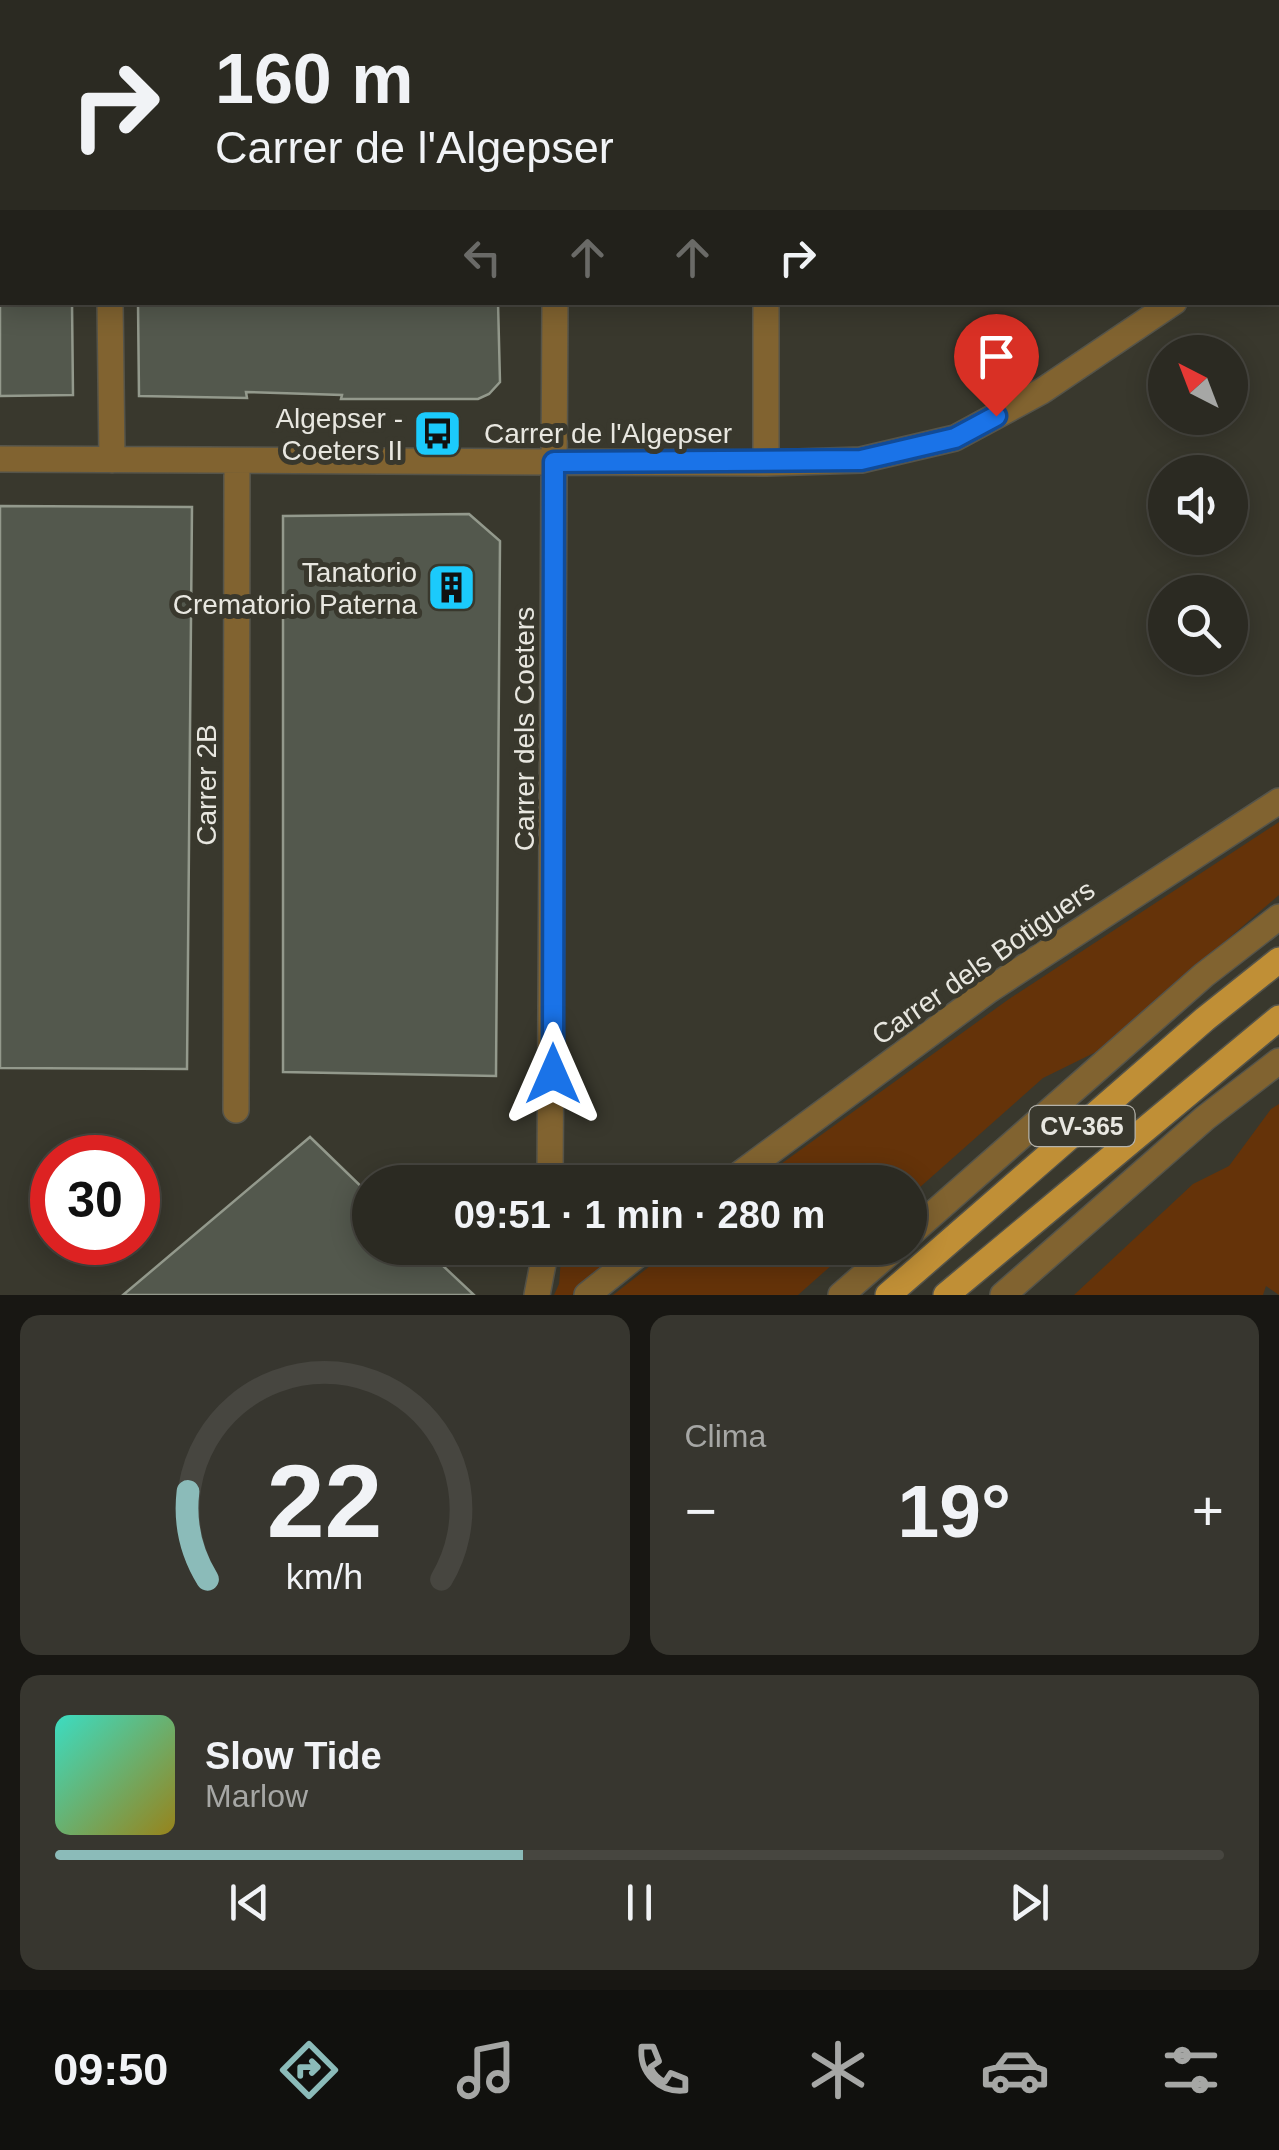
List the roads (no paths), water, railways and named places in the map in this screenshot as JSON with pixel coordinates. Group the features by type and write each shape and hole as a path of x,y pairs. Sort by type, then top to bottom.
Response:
{"main road":[{"name":"CV-365","path":"888,1295 1204,1019 1279,960"},
{"name":"CV-365","path":"946,1295 1279,1018"},
{"path":"965,1295 1156,1120"}],"street":[{"path":"110,305 112,460"},
{"name":"Carrer dels Coeters","path":"551,1165 555,305"},
{"path":"766,305 766,464"},
{"name":"Carrer de l'Algepser","path":"0,460 766,464 861,460 955,438 1042,391 1170,305"},
{"name":"Carrer 2B","path":"236,1110 237,461"},
{"name":"Carrer dels Botiguers","path":"752,1165 989,990 1279,800"},
{"path":"927,1219 1204,975 1279,916"},
{"path":"1003,1295 1206,1118 1279,1061"},
{"name":"Carrer dels Coeters","path":"552,1155 557,1165"},
{"path":"537,1295 543,1265"},
{"path":"586,1295 624,1265"},
{"path":"841,1295 875,1265"}],"place":[{"name":"Algepser - Coeters II","path":"438,434"},
{"name":"Tanatorio Crematorio Paterna","path":"452,588"}]}
